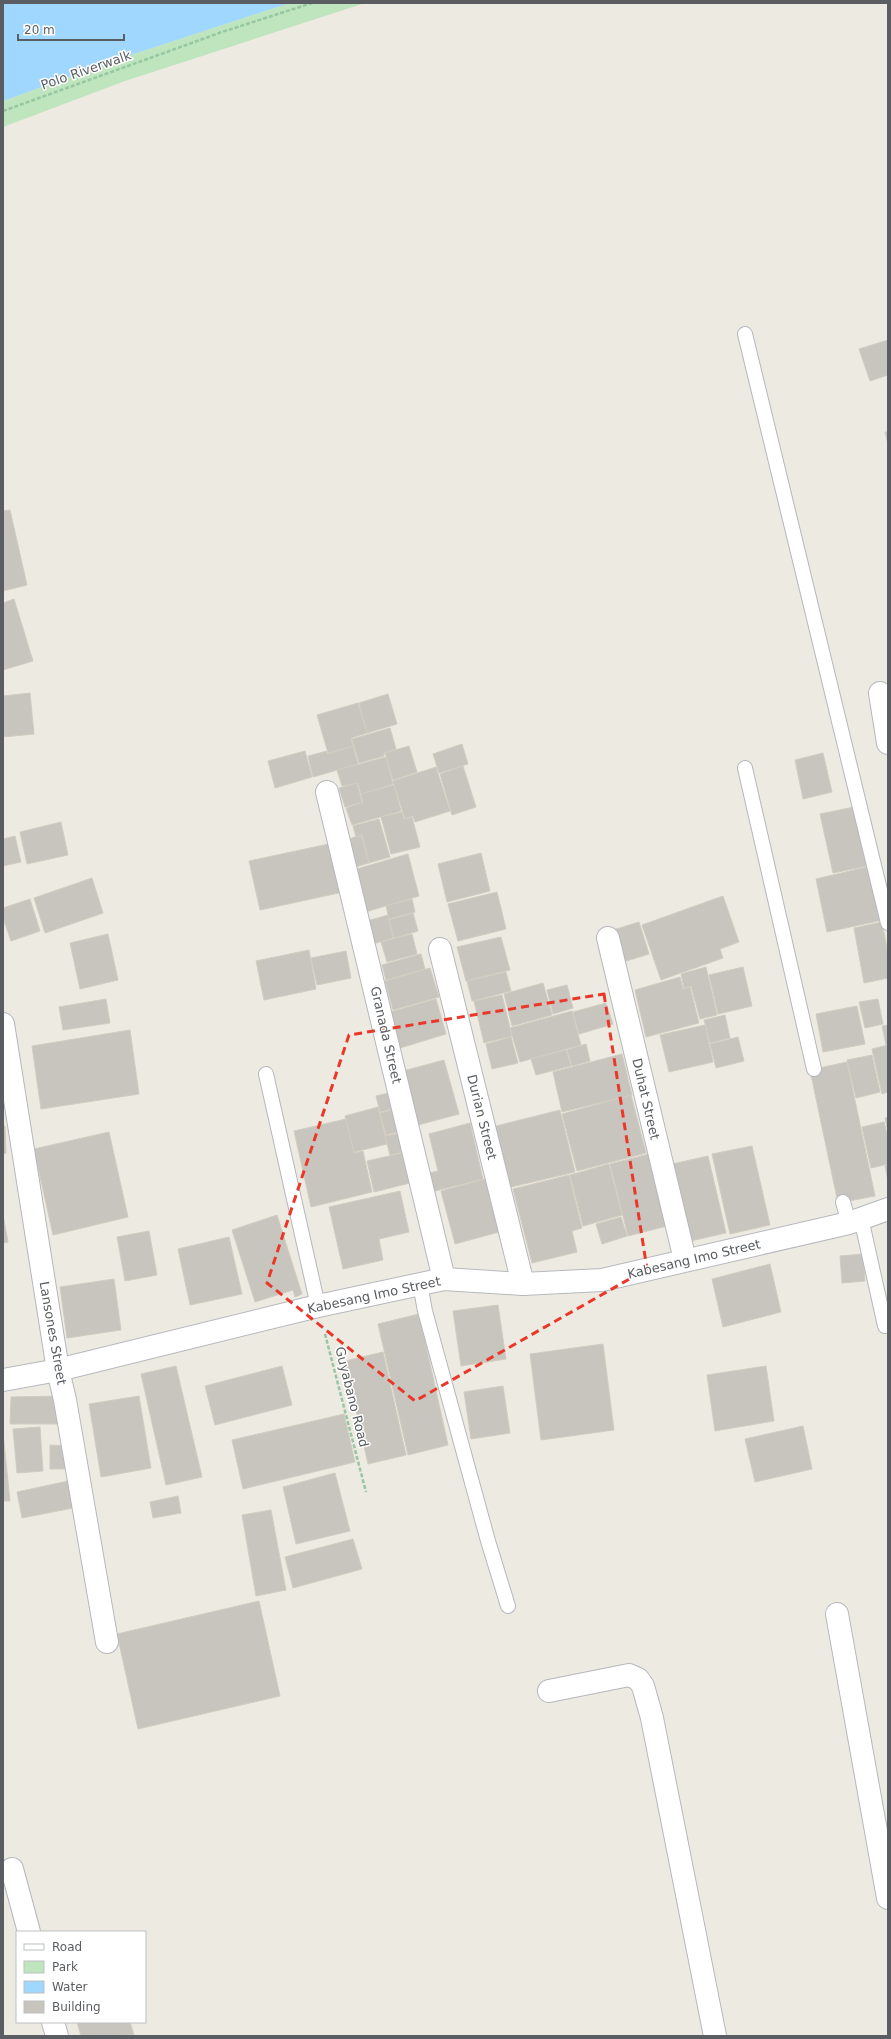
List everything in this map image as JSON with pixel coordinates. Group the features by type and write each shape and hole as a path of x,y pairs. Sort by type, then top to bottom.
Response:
{"street":[{"path":"880,693 888,743"},
{"name":"Granada Street","path":"326,792 444,1279"},
{"name":"Duhat Street","path":"608,938 685,1260"},
{"name":"Durian Street","path":"440,949 523,1284"},
{"name":"Lansones Street","path":"3,1024 58,1370 65,1400 107,1642"},
{"name":"Kabesang Imo Street","path":"3,1380 58,1370 318,1306 444,1279 523,1284 602,1280 855,1221 888,1209"},
{"path":"837,1614 888,1898"},
{"path":"549,1692 629,1675 638,1679 643,1686 652,1718 715,2036"},
{"path":"12,1869 29,1931"},
{"path":"53,2023 57,2036"}],"lane":[{"path":"745,334 888,923"},
{"path":"745,768 814,1069"},
{"path":"266,1074 318,1306"},
{"path":"843,1202 855,1221 885,1326"},
{"path":"420,1284 425,1310 488,1541 508,1606"}],"path":[{"name":"Polo Riverwalk","path":"3,110 222,32 312,3"},
{"name":"Guyabano Road","path":"318,1306 366,1492"}],"highlighted area":[{"path":"604,994 647,1269 415,1401 267,1283 349,1035"}],"green space":[{"path":"290,3 365,3 125,81 3,127 3,101 128,56"}],"water":[{"path":"3,3 290,3 128,56 3,101"}],"building":[{"path":"888,340 888,375 870,381 859,349"},
{"path":"885,432 888,432 888,444"},
{"path":"10,510 27,585 3,591 3,511"},
{"path":"14,599 33,661 3,670 3,603"},
{"path":"30,693 34,734 3,737 3,696"},
{"path":"388,694 397,724 367,733 359,703"},
{"path":"358,703 367,733 351,738 353,746 328,753 317,715"},
{"path":"390,728 396,749 384,753 384,756 359,763 352,739"},
{"path":"462,744 468,764 439,773 433,754"},
{"path":"353,746 358,764 313,777 308,756 327,751 327,754"},
{"path":"409,746 417,772 393,780 385,753"},
{"path":"305,751 312,777 275,788 268,761"},
{"path":"823,753 832,792 803,799 795,760"},
{"path":"386,757 393,784 361,794 358,783 342,786 337,770"},
{"path":"463,766 476,807 452,815 440,774"},
{"path":"436,767 450,811 415,822 413,816 405,819 393,781"},
{"path":"357,783 362,802 345,807 339,788"},
{"path":"394,785 401,811 352,825 346,808 363,802 361,794"},
{"path":"854,807 867,866 833,873 820,814"},
{"path":"402,812 404,819 412,817 420,847 391,854 381,817"},
{"path":"379,819 390,857 369,863 362,835 356,837 353,826"},
{"path":"61,822 68,855 27,864 20,832"},
{"path":"361,835 369,863 348,869 340,842"},
{"path":"15,836 21,862 3,866 3,839"},
{"path":"338,842 348,891 260,910 249,861"},
{"path":"481,853 490,891 447,902 438,864"},
{"path":"408,854 419,896 362,913 350,871"},
{"path":"871,866 883,920 827,932 816,879"},
{"path":"92,878 103,913 45,933 34,898"},
{"path":"497,892 506,929 458,941 448,904"},
{"path":"723,896 739,942 720,949 723,958 661,980 642,925"},
{"path":"30,899 40,931 11,941 3,918 3,908"},
{"path":"412,899 415,912 389,919 386,906"},
{"path":"413,913 418,931 394,938 389,920"},
{"path":"388,915 393,938 373,944 367,921"},
{"path":"639,922 649,954 620,963 610,931"},
{"path":"882,922 888,954 888,978 864,983 854,928"},
{"path":"108,934 118,980 80,989 70,943"},
{"path":"412,934 417,954 387,962 381,942"},
{"path":"501,937 510,970 466,981 457,947"},
{"path":"309,950 316,989 264,1000 256,961"},
{"path":"346,951 351,978 317,985 311,958"},
{"path":"421,954 425,969 386,980 382,965"},
{"path":"706,967 717,1015 700,1019 691,986 684,988 681,974"},
{"path":"743,967 752,1006 718,1014 709,975"},
{"path":"430,968 439,997 393,1010 385,981"},
{"path":"506,972 511,991 472,1001 467,981"},
{"path":"680,977 683,989 690,987 699,1023 646,1037 635,990"},
{"path":"543,983 552,1015 512,1026 504,994"},
{"path":"567,985 573,1008 553,1014 547,990"},
{"path":"502,995 512,1036 484,1043 474,1001"},
{"path":"106,999 110,1023 63,1030 59,1007"},
{"path":"436,999 446,1034 400,1048 390,1012"},
{"path":"878,999 883,1024 865,1028 859,1002"},
{"path":"606,1003 613,1024 579,1034 573,1012"},
{"path":"857,1006 865,1044 823,1052 816,1014"},
{"path":"572,1011 581,1045 520,1062 510,1028"},
{"path":"725,1015 730,1038 710,1043 704,1020"},
{"path":"705,1025 713,1062 669,1072 660,1035"},
{"path":"888,1025 888,1044 886,1045 882,1026"},
{"path":"130,1030 139,1094 41,1109 32,1046"},
{"path":"511,1037 518,1063 492,1069 486,1044"},
{"path":"738,1037 744,1061 716,1068 710,1044"},
{"path":"586,1044 590,1061 572,1066 567,1050"},
{"path":"888,1045 888,1092 882,1094 872,1049"},
{"path":"566,1050 571,1066 536,1075 531,1059"},
{"path":"622,1054 632,1095 562,1112 553,1072"},
{"path":"872,1055 880,1092 856,1098 847,1060"},
{"path":"444,1060 459,1114 418,1125 403,1071"},
{"path":"847,1062 875,1196 838,1203 810,1070"},
{"path":"397,1091 401,1107 380,1112 376,1096"},
{"path":"631,1095 646,1153 577,1171 562,1114"},
{"path":"378,1107 387,1144 354,1152 345,1116"},
{"path":"401,1108 406,1130 386,1135 380,1113"},
{"path":"560,1110 575,1172 503,1189 488,1128"},
{"path":"888,1117 888,1132 885,1118"},
{"path":"346,1119 354,1153 363,1151 372,1192 311,1207 294,1131"},
{"path":"884,1122 888,1138 888,1164 871,1168 862,1127"},
{"path":"470,1123 483,1179 431,1192 426,1174 438,1171 429,1134"},
{"path":"3,1126 5,1126 6,1153 3,1154"},
{"path":"109,1132 128,1217 53,1235 34,1149"},
{"path":"406,1132 411,1150 390,1155 385,1136"},
{"path":"752,1146 770,1225 730,1234 712,1154"},
{"path":"407,1152 414,1182 374,1192 367,1161"},
{"path":"649,1154 667,1226 628,1236 610,1164"},
{"path":"708,1156 726,1233 686,1242 668,1165"},
{"path":"609,1164 622,1215 583,1226 570,1175"},
{"path":"888,1165 888,1181 885,1166"},
{"path":"569,1175 582,1228 572,1231 577,1252 532,1263 513,1189"},
{"path":"485,1179 499,1232 455,1244 441,1191"},
{"path":"400,1191 409,1232 379,1239 383,1260 343,1269 329,1207"},
{"path":"3,1215 8,1242 3,1243"},
{"path":"277,1215 302,1294 295,1297 293,1290 255,1302 232,1230"},
{"path":"621,1217 627,1236 602,1244 596,1224"},
{"path":"149,1231 157,1275 125,1281 117,1237"},
{"path":"229,1237 242,1294 190,1305 178,1249"},
{"path":"863,1254 865,1281 842,1283 840,1256"},
{"path":"770,1264 781,1312 723,1327 712,1279"},
{"path":"114,1279 121,1330 67,1338 60,1287"},
{"path":"498,1305 506,1359 461,1366 453,1311"},
{"path":"419,1314 448,1445 408,1455 378,1324"},
{"path":"603,1344 614,1430 541,1440 530,1354"},
{"path":"383,1352 406,1455 368,1464 345,1361"},
{"path":"176,1366 202,1477 166,1485 141,1374"},
{"path":"282,1366 292,1405 215,1425 205,1386"},
{"path":"766,1366 774,1421 715,1431 707,1375"},
{"path":"503,1386 510,1433 471,1439 464,1392"},
{"path":"62,1396 62,1424 10,1424 11,1397"},
{"path":"139,1396 151,1468 101,1477 89,1404"},
{"path":"344,1414 355,1462 243,1489 232,1440"},
{"path":"803,1426 812,1469 755,1482 745,1439"},
{"path":"40,1427 43,1471 17,1473 13,1429"},
{"path":"3,1433 10,1501 3,1501"},
{"path":"50,1445 69,1446 69,1469 50,1469"},
{"path":"335,1473 350,1531 296,1544 283,1487"},
{"path":"73,1480 78,1507 22,1518 17,1492"},
{"path":"178,1496 181,1513 153,1518 150,1502"},
{"path":"271,1510 286,1590 256,1596 242,1515"},
{"path":"353,1539 362,1569 293,1588 285,1557"},
{"path":"259,1601 280,1696 138,1729 117,1634"},
{"path":"77,2023 130,2023 134,2035 81,2036"}]}
